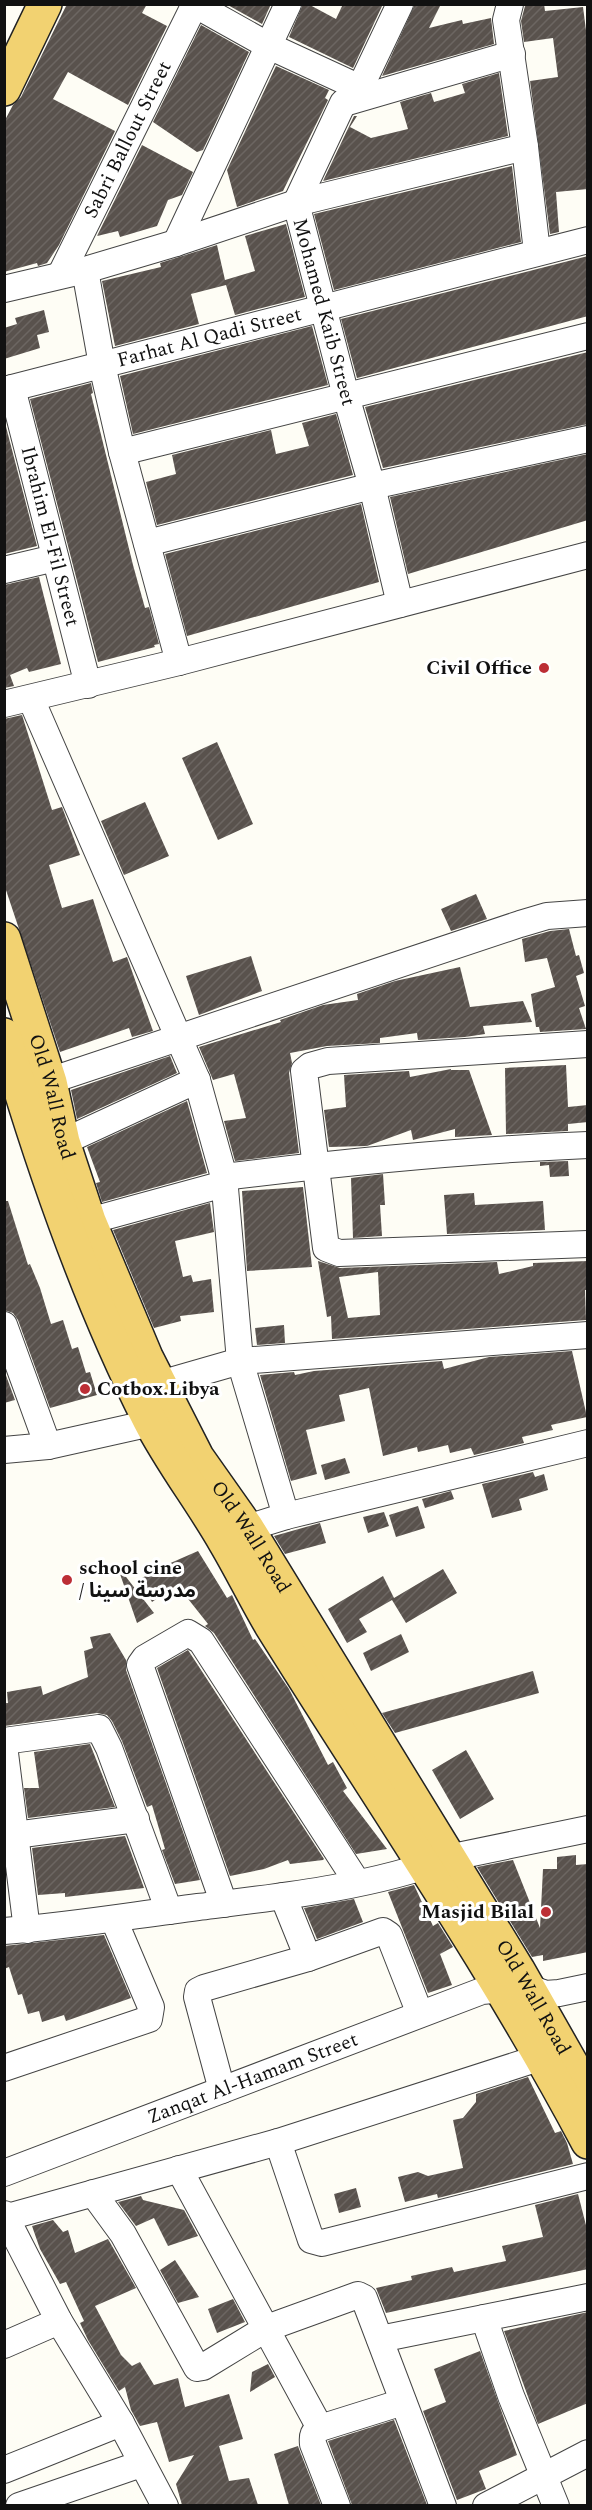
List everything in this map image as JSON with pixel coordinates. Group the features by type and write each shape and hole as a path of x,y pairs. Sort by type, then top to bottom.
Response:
{"main road":[{"path":"4,37 22,4"},
{"path":"4,89 45,4"},
{"name":"Old Wall Road","path":"4,939 25,1088 63,1142 89,1221 146,1357 236,1534 270,1622 437,1862 515,1988 588,2092"},
{"name":"Old Wall Road","path":"4,1035 25,1088 74,1245 129,1377 151,1423 236,1534"},
{"name":"Old Wall Road","path":"515,1988 542,2057 588,2142"}],"street":[{"path":"176,243 288,4"},
{"name":"Mohamed Kaib Street","path":"400,4 296,203 322,308 372,486 400,604"},
{"path":"510,4 507,20 537,252"},
{"path":"195,5 352,95 512,54"},
{"name":"Sabri Ballout Street","path":"73,272 195,5"},
{"path":"4,289 176,243 296,203 525,147"},
{"name":"Farhat Al Qadi Street","path":"8,389 588,240"},
{"path":"73,272 102,365 122,452 179,662"},
{"path":"122,452 588,336"},
{"name":"Ibrahim El-Fil Street","path":"8,389 88,685"},
{"path":"147,543 372,486 588,439"},
{"path":"4,704 179,662 588,555"},
{"path":"4,570 55,558"},
{"path":"30,699 181,1038 197,1080 224,1181 240,1361 286,1516"},
{"path":"25,1088 520,924 547,916 588,913"},
{"path":"588,1044 328,1061 310,1066 304,1071 326,1248 332,1252 588,1244"},
{"path":"63,1142 197,1080"},
{"path":"89,1221 224,1181 314,1165 516,1148 588,1145"},
{"path":"4,1325 48,1446"},
{"path":"160,1384 240,1361 588,1335"},
{"path":"4,1450 48,1446 151,1423"},
{"path":"236,1534 286,1516 588,1443"},
{"path":"224,1904 140,1665 145,1658 188,1634 194,1635 201,1641 357,1882"},
{"path":"169,1911 136,1819 99,1728 4,1743 15,1835 16,1930 114,1920 283,1896 357,1882 588,1829"},
{"path":"15,1835 136,1819"},
{"path":"283,1896 308,1958"},
{"path":"4,2068 149,2019 151,2007 114,1920"},
{"path":"222,2090 197,1997 198,1991 308,1958 382,1931 389,1935 420,2014"},
{"path":"515,1988 545,1994 588,1987"},
{"name":"Zanqat Al-Hamam Street","path":"4,2173 482,1991 515,1988"},
{"path":"165,2505 121,2423 59,2321 5,2216 278,2142 542,2057"},
{"path":"278,2142 309,2234 312,2240 322,2243 588,2176"},
{"path":"179,2169 320,2428"},
{"path":"93,2193 123,2234 194,2366 203,2367 267,2328 361,2295 367,2303 443,2505"},
{"path":"380,2339 588,2297"},
{"path":"484,2318 511,2396 556,2505"},
{"path":"4,2345 59,2321"},
{"path":"337,2505 312,2436 320,2428 403,2402"},
{"path":"4,2470 121,2423"},
{"path":"486,2505 588,2454"},
{"path":"19,2505 141,2464"}],"building":[{"path":"67,4 147,4 142,13 167,26 128,105 68,72 53,99 115,131 59,245 47,263 38,266 37,263 4,272 4,122 13,105 21,97"},
{"path":"226,4 271,4 262,24"},
{"path":"303,4 308,4 336,19 343,4 383,4 353,68 289,37"},
{"path":"415,4 441,4 429,28 462,20 463,24 491,18 494,44 382,76"},
{"path":"544,4 545,11 583,7 588,46 588,189 556,192 559,232 550,234 530,81 558,77 553,38 524,42 521,21 525,6"},
{"path":"201,25 249,52 203,150 197,152 153,122"},
{"path":"276,66 329,90 325,98 328,100 283,191 237,207 227,170"},
{"path":"499,73 508,136 323,181 354,116 357,116 350,127 371,138 408,129 400,102 431,93 434,102 465,93 462,84"},
{"path":"142,145 193,172 182,195 168,200 157,226 120,237 118,231 97,236"},
{"path":"512,166 521,242 334,290 314,214"},
{"path":"286,224 305,297 235,315 226,285 191,294 199,324 115,346 102,281 161,267 160,263 217,245 225,280 255,271 245,236"},
{"path":"588,256 588,316 357,378 341,319"},
{"path":"44,310 49,332 37,335 40,348 4,359 4,328 17,324 15,318"},
{"path":"312,326 328,385 133,434 120,376"},
{"path":"588,352 588,424 383,468 365,407"},
{"path":"91,383 93,393 91,394 133,565 145,608 149,607 159,644 98,662 30,399"},
{"path":"336,414 353,475 157,525 146,482 176,474 172,455 271,430 276,454 309,446 302,423"},
{"path":"4,419 37,546 4,554"},
{"path":"588,454 588,520 408,574 390,497"},
{"path":"361,504 379,582 187,636 165,554"},
{"path":"39,577 61,664 29,672 27,668 10,675 14,686 4,688 4,585"},
{"path":"22,715 52,810 62,807 80,855 49,865 62,908 93,899 113,962 127,957 153,1031 132,1037 129,1028 60,1052 4,884 4,719"},
{"path":"217,742 253,824 218,840 182,758"},
{"path":"145,802 169,856 124,875 101,821"},
{"path":"476,894 487,919 451,931 441,909"},
{"path":"569,929 576,956 579,955 584,973 576,976 585,1006 579,1008 586,1029 540,1032 539,1027 536,1027 531,994 555,987 547,958 525,962 522,939 550,931"},
{"path":"251,956 262,991 199,1015 186,976"},
{"path":"460,967 470,1007 523,1001 532,1022 483,1026 485,1034 465,1037 418,1040 417,1033 380,1038 380,1043 327,1046 290,1053 292,1063 289,1073 299,1153 235,1161 224,1121 246,1118 234,1074 213,1080 199,1047 281,1022 280,1020 323,1005 358,1000 357,994 395,981"},
{"path":"170,1056 177,1073 77,1119 71,1090"},
{"path":"566,1065 568,1107 588,1105 588,1122 568,1124 568,1131 506,1134 505,1068"},
{"path":"451,1069 469,1070 492,1135 455,1137 455,1129 413,1140 411,1130 367,1146 329,1147 324,1110 346,1107 344,1075 409,1071 410,1077"},
{"path":"187,1101 207,1173 102,1202 96,1183 100,1182 87,1147"},
{"path":"568,1161 569,1176 550,1177 549,1165 540,1166 540,1162"},
{"path":"383,1174 385,1205 380,1205 382,1236 353,1238 351,1178"},
{"path":"303,1187 312,1267 247,1271 242,1191"},
{"path":"474,1193 475,1205 543,1201 545,1230 447,1234 444,1195"},
{"path":"4,1201 8,1201 28,1265 30,1264 40,1288 51,1324 63,1320 72,1349 78,1347 86,1373 90,1372 97,1395 50,1408 18,1320 13,1313 4,1310"},
{"path":"210,1203 214,1232 175,1241 183,1277 191,1275 193,1282 211,1279 214,1312 180,1316 181,1321 154,1328 113,1230"},
{"path":"318,1261 340,1268 497,1262 499,1274 533,1266 533,1263 588,1261 588,1290 585,1290 586,1320 332,1339 331,1316 327,1317","holes":["378,1272 380,1315 348,1318 339,1277"]},
{"path":"284,1325 285,1343 257,1345 255,1328"},
{"path":"572,1351 587,1417 551,1425 553,1430 522,1437 524,1443 474,1455 471,1448 450,1453 448,1445 418,1452 417,1447 383,1456 369,1388 339,1395 345,1421 306,1430 317,1474 291,1481 260,1375 294,1372 295,1375 314,1371 442,1361 444,1369 489,1357"},
{"path":"4,1370 15,1400 4,1403"},
{"path":"345,1458 350,1473 325,1480 321,1465"},
{"path":"533,1472 535,1477 544,1474 548,1490 519,1499 522,1510 492,1518 482,1484"},
{"path":"451,1491 454,1499 425,1508 422,1499"},
{"path":"418,1506 425,1528 396,1537 389,1515"},
{"path":"384,1512 389,1526 368,1533 363,1517"},
{"path":"320,1523 326,1543 285,1554 274,1536"},
{"path":"198,1551 227,1598 232,1595 253,1640 255,1639 289,1689 328,1765 333,1762 347,1788 343,1791 387,1849 356,1854 214,1633 205,1626 208,1624 177,1585 152,1602 140,1579"},
{"path":"443,1569 457,1593 406,1623 392,1600 359,1619 367,1632 347,1643 328,1609 383,1576 394,1598"},
{"path":"123,1573 154,1613 137,1623 120,1574"},
{"path":"110,1633 126,1660 126,1670 200,1880 175,1884 162,1850 165,1849 152,1805 147,1807 122,1741 107,1715 97,1713 4,1726 4,1703 8,1703 7,1692 41,1686 43,1695 88,1677 84,1651 93,1648 90,1637"},
{"path":"401,1634 409,1652 371,1671 363,1653"},
{"path":"188,1650 323,1860 290,1864 288,1860 264,1869 230,1876 157,1668"},
{"path":"533,1671 539,1693 395,1733 382,1713"},
{"path":"90,1744 115,1807 28,1818 24,1788 39,1788 34,1752"},
{"path":"466,1750 494,1799 460,1819 432,1770"},
{"path":"125,1836 144,1888 65,1897 65,1893 38,1895 32,1848"},
{"name":"Masjid Bilal","path":"576,1855 576,1865 588,1864 588,1952 543,1961 543,1955 532,1957 477,1867 513,1860 540,1928 543,1869 557,1869 557,1857"},
{"path":"414,1885 433,1926 438,1923 453,1947 440,1954 452,1985 428,1993 388,1892"},
{"path":"354,1899 363,1922 317,1939 304,1908"},
{"path":"104,1935 131,1998 66,2021 64,2015 42,2022 39,2011 28,2014 22,1994 18,1995 9,1967 4,1969 4,1946"},
{"path":"528,2077 555,2133 561,2131 573,2164 438,2198 437,2194 405,2202 398,2177 418,2172 428,2176 463,2168 453,2120 463,2118 476,2102 476,2094"},
{"path":"356,2188 361,2207 339,2213 334,2194"},
{"path":"578,2194 588,2233 588,2269 386,2313 376,2288 412,2280 411,2276 452,2267 454,2272 506,2261 502,2246 543,2237 535,2205"},
{"path":"141,2196 143,2200 184,2210 198,2236 168,2246 154,2218 136,2226 118,2202"},
{"path":"53,2220 63,2232 68,2230 75,2253 108,2239 136,2288 95,2306 121,2355 132,2366 140,2362 154,2385 178,2378 185,2407 229,2394 243,2439 219,2446 229,2481 249,2478 258,2505 182,2505 176,2484 194,2455 169,2462 157,2422 140,2426 131,2410 125,2387 119,2391 88,2340 80,2323 84,2321 66,2282 60,2284 40,2249 32,2226"},
{"path":"175,2260 199,2297 178,2303 160,2270"},
{"path":"233,2299 245,2322 217,2333 208,2309"},
{"path":"588,2312 588,2403 538,2424 504,2331"},
{"path":"480,2351 517,2455 479,2471 486,2489 457,2500 423,2411 446,2402 434,2369"},
{"path":"268,2364 275,2377 250,2392 252,2372"},
{"path":"394,2420 427,2505 352,2505 328,2441"},
{"path":"298,2446 321,2505 289,2505 274,2454"}],"place":[{"name":"Civil Office","path":"544,668"},
{"name":"Cotbox.Libya","path":"85,1389"},
{"name":"school cine / مدرسة سينا","path":"67,1580"},
{"name":"Masjid Bilal","path":"546,1912"}]}
